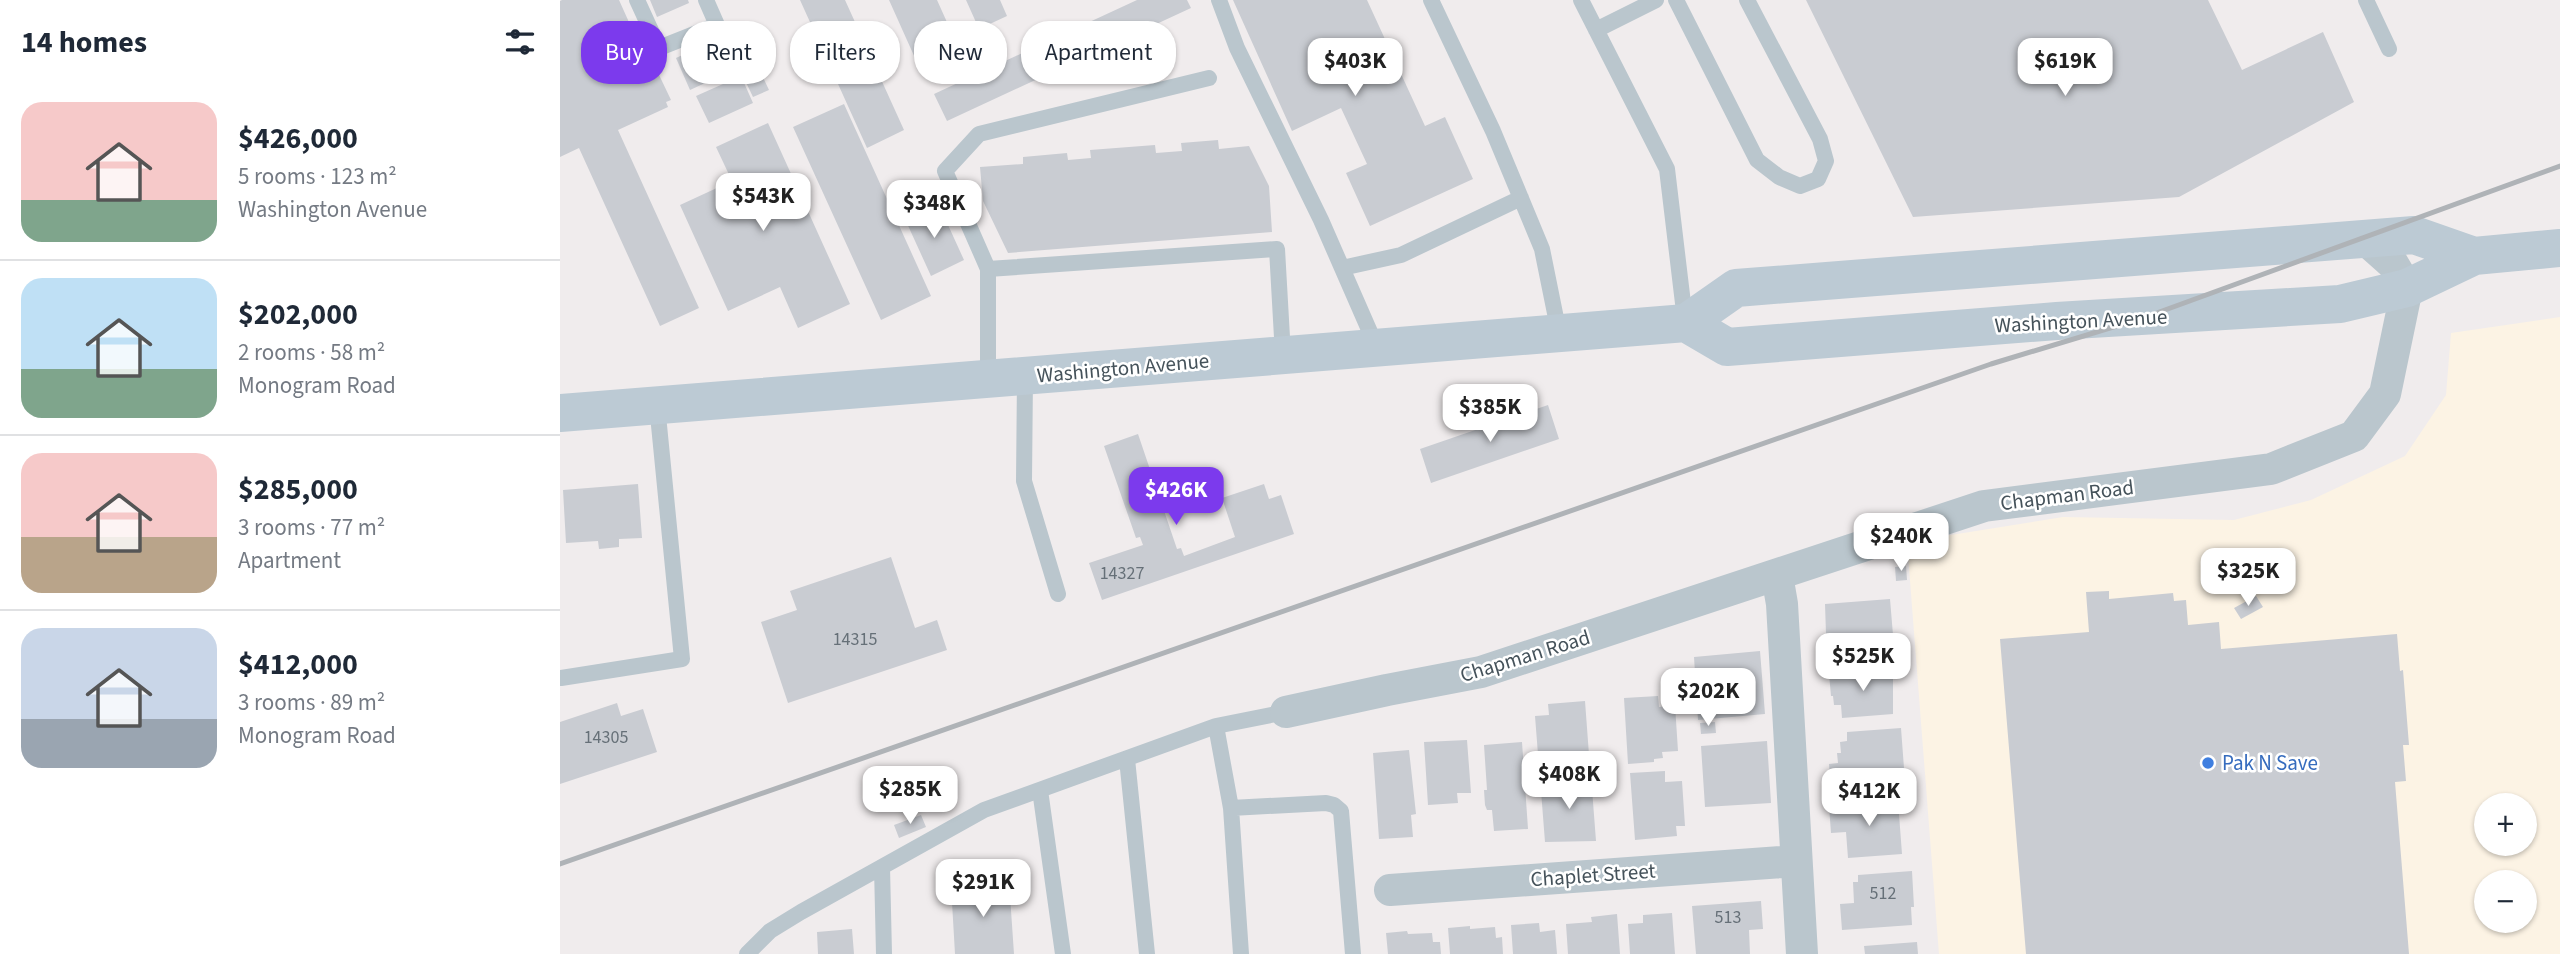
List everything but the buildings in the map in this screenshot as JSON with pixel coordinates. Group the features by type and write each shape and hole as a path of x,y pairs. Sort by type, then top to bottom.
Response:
{"main road":[{"name":"Washington Avenue","path":"560,413 1686,323 1736,288 2414,235 2474,256"},
{"name":"Washington Avenue","path":"1686,323 1727,346 2057,321 2340,304 2407,288 2474,256 2560,247"}],"street":[{"path":"2366,240 2393,264 2407,288"},
{"name":"Chapman Road","path":"1286,712 1481,672 1984,506 2271,469 2354,436 2385,394 2407,288"},
{"path":"1777,575 1782,604 1802,954"},
{"name":"Chaplet Street","path":"1390,890 1796,861"}],"lane":[{"path":"637,0 659,48 717,25 706,0"},
{"path":"1219,0 1237,47 1377,348"},
{"path":"1431,0 1493,131 1542,249 1559,333"},
{"path":"1581,0 1667,169 1686,323"},
{"path":"1596,30 1656,0"},
{"path":"1676,0 1758,160 1779,177 1800,186 1818,179 1826,161 1820,139 1747,0"},
{"path":"2367,0 2389,49"},
{"path":"1058,594 1024,481 988,269 945,171 979,134 1209,78"},
{"path":"1342,268 1401,255 1521,198"},
{"path":"988,269 1277,249 1283,355"},
{"path":"560,675 682,659 657,405"},
{"path":"747,954 770,931 984,810 1216,726 1286,712"},
{"path":"1216,726 1231,808 1241,954"},
{"path":"1127,759 1147,954"},
{"path":"1040,790 1063,954"},
{"path":"1231,808 1326,803 1341,811 1353,954"},
{"path":"882,867 884,954"}],"shaded area":[{"path":"2560,317 2560,954 1939,954 1907,542 2063,517 2234,520 2311,500 2405,456 2446,395 2451,333"}],"railway":[{"path":"560,864 1991,364 2143,318 2560,166"}],"place":[{"name":"Pak N Save","path":"2208,763"}]}
